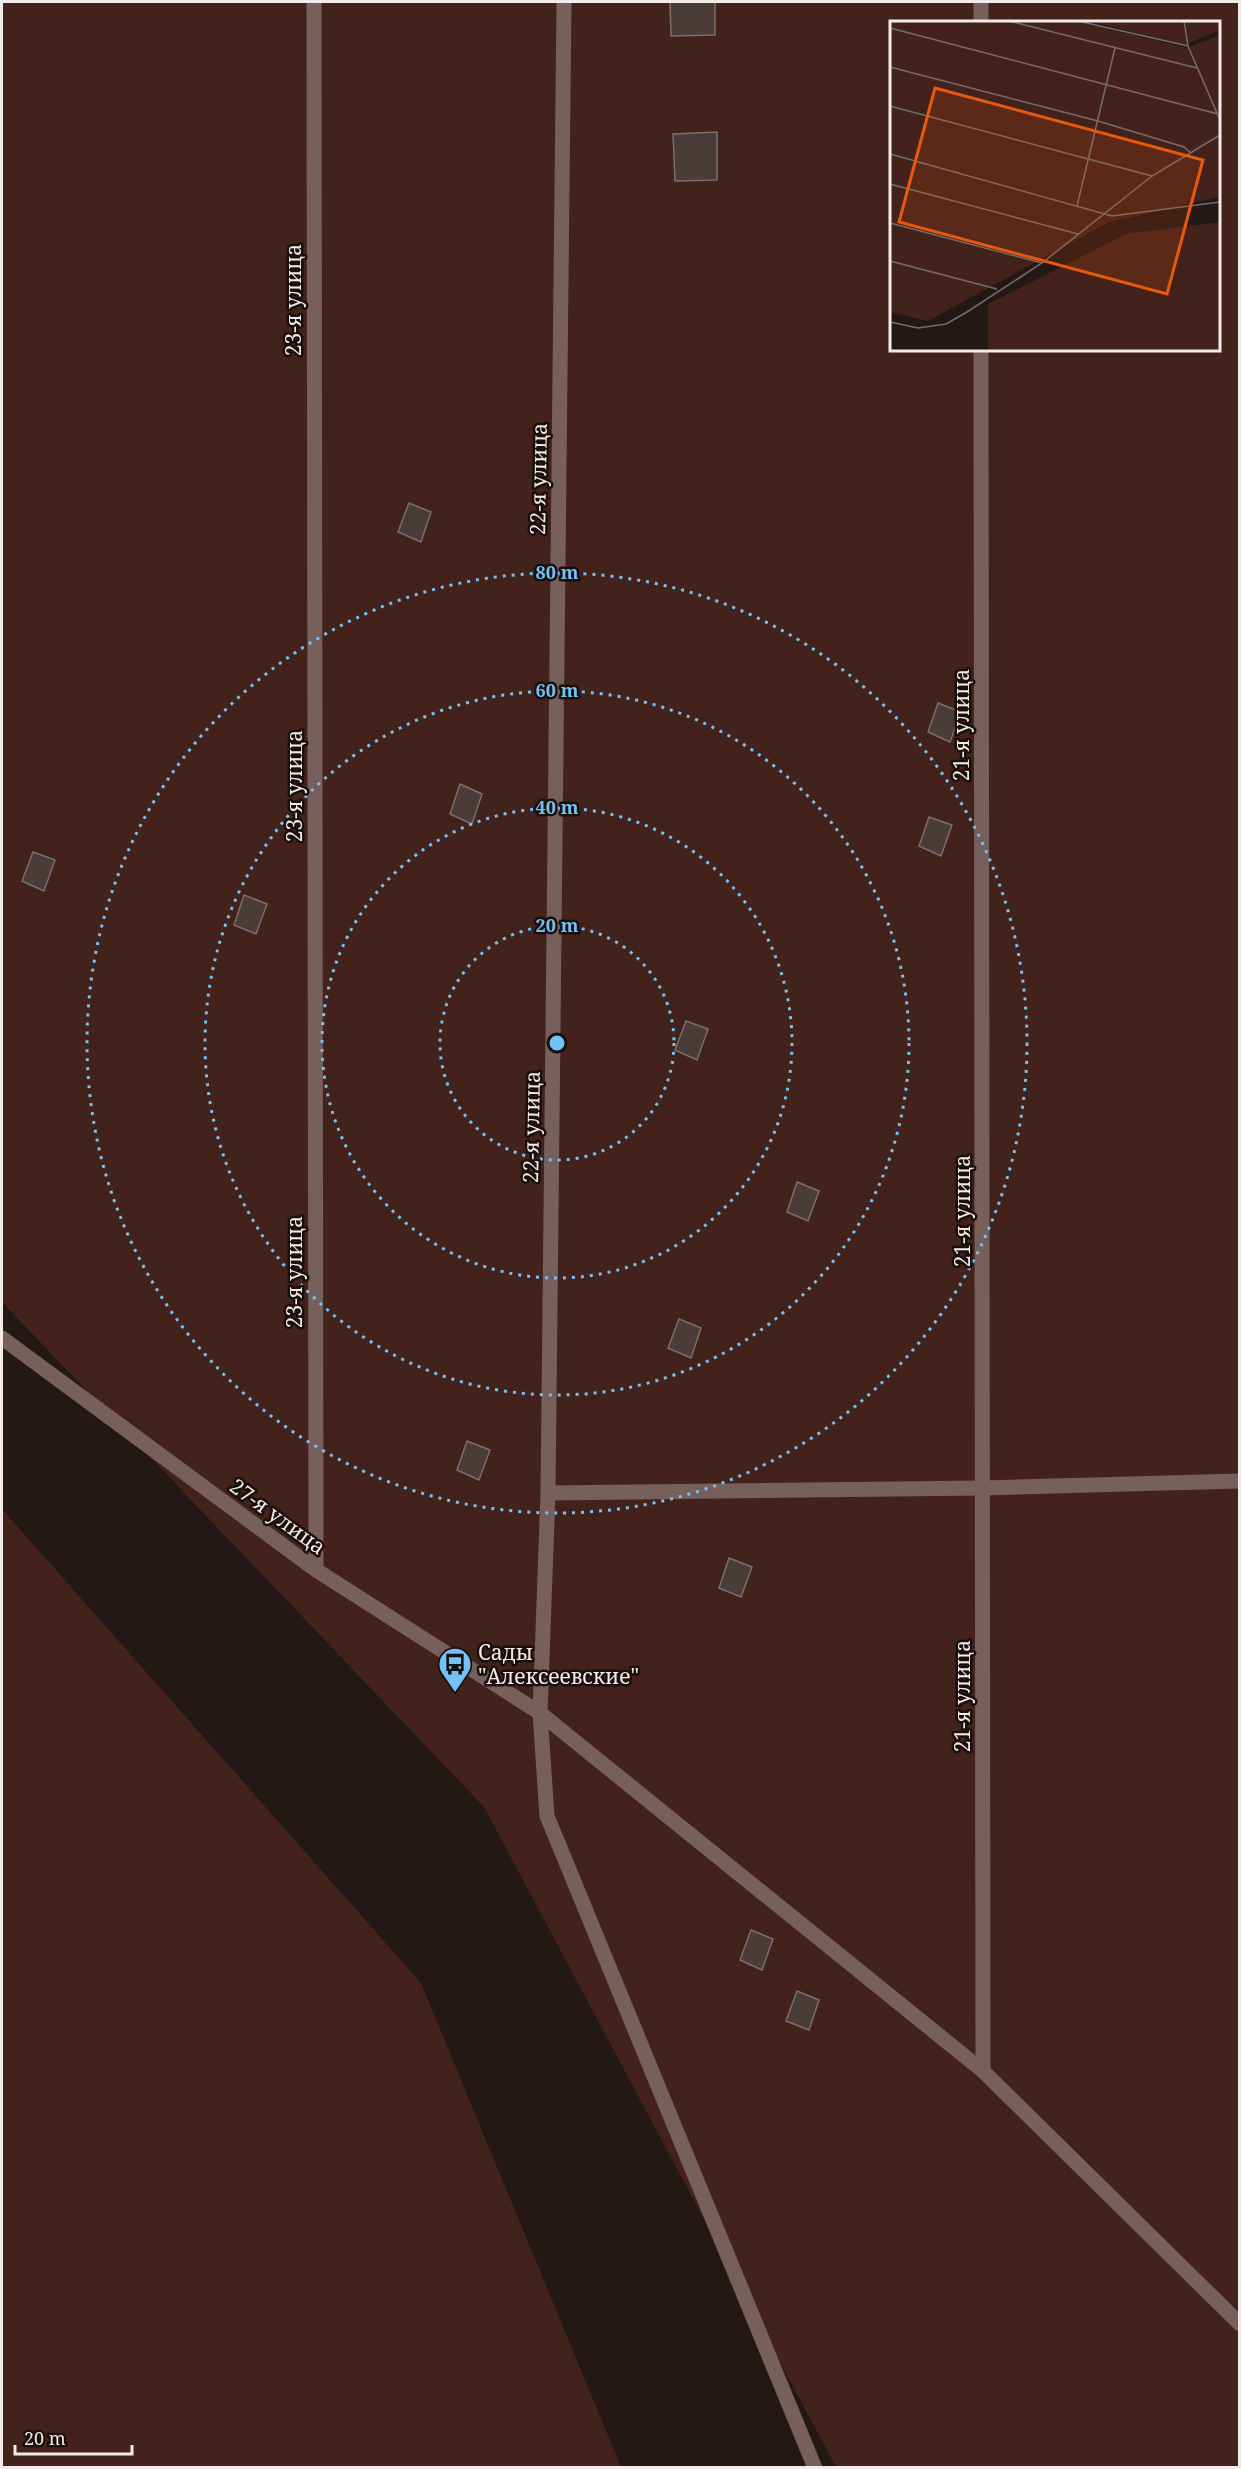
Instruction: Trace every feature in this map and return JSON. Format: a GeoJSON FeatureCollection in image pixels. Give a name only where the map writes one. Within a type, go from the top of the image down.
{"type":"FeatureCollection","features":[{"type":"Feature","properties":{"kind":"street","name":"23-я улица"},"geometry":{"type":"LineString","coordinates":[[314,2],[316,1570]]}},
{"type":"Feature","properties":{"kind":"street","name":"22-я улица"},"geometry":{"type":"LineString","coordinates":[[564,2],[548,1493],[540,1713],[547,1816],[815,2468]]}},
{"type":"Feature","properties":{"kind":"street"},"geometry":{"type":"LineString","coordinates":[[981,2],[981,21]]}},
{"type":"Feature","properties":{"kind":"street","name":"21-я улица"},"geometry":{"type":"LineString","coordinates":[[981,351],[983,2072]]}},
{"type":"Feature","properties":{"kind":"street","name":"27-я улица"},"geometry":{"type":"LineString","coordinates":[[2,1338],[316,1570],[540,1713],[983,2072],[1239,2324]]}},
{"type":"Feature","properties":{"kind":"street"},"geometry":{"type":"LineString","coordinates":[[548,1493],[983,1488],[1239,1481]]}},
{"type":"Feature","properties":{"kind":"shaded area"},"geometry":{"type":"Polygon","coordinates":[[[2,2],[1239,2],[1239,2467],[836,2467],[484,1807],[2,1302],[2,2]]]}},
{"type":"Feature","properties":{"kind":"shaded area"},"geometry":{"type":"Polygon","coordinates":[[[2,1509],[421,1983],[621,2467],[2,2467],[2,1509]]]}},
{"type":"Feature","properties":{"kind":"building"},"geometry":{"type":"Polygon","coordinates":[[[670,2],[715,2],[715,35],[671,36],[670,2]]]}},
{"type":"Feature","properties":{"kind":"building"},"geometry":{"type":"Polygon","coordinates":[[[717,132],[717,180],[675,181],[673,134],[717,132]]]}},
{"type":"Feature","properties":{"kind":"building"},"geometry":{"type":"Polygon","coordinates":[[[409,503],[431,512],[421,542],[398,532],[409,503]]]}},
{"type":"Feature","properties":{"kind":"building"},"geometry":{"type":"Polygon","coordinates":[[[938,703],[961,712],[950,742],[928,732],[938,703]]]}},
{"type":"Feature","properties":{"kind":"building"},"geometry":{"type":"Polygon","coordinates":[[[460,784],[482,794],[472,824],[450,814],[460,784]]]}},
{"type":"Feature","properties":{"kind":"building"},"geometry":{"type":"Polygon","coordinates":[[[929,817],[952,825],[941,856],[919,846],[929,817]]]}},
{"type":"Feature","properties":{"kind":"building"},"geometry":{"type":"Polygon","coordinates":[[[33,852],[55,860],[44,891],[22,881],[33,852]]]}},
{"type":"Feature","properties":{"kind":"building"},"geometry":{"type":"Polygon","coordinates":[[[244,895],[267,904],[256,934],[234,925],[244,895]]]}},
{"type":"Feature","properties":{"kind":"building"},"geometry":{"type":"Polygon","coordinates":[[[686,1021],[708,1029],[697,1060],[675,1050],[686,1021]]]}},
{"type":"Feature","properties":{"kind":"building"},"geometry":{"type":"Polygon","coordinates":[[[797,1182],[819,1191],[808,1221],[787,1212],[797,1182]]]}},
{"type":"Feature","properties":{"kind":"building"},"geometry":{"type":"Polygon","coordinates":[[[679,1319],[701,1328],[691,1358],[668,1348],[679,1319]]]}},
{"type":"Feature","properties":{"kind":"building"},"geometry":{"type":"Polygon","coordinates":[[[467,1441],[490,1450],[479,1480],[457,1470],[467,1441]]]}},
{"type":"Feature","properties":{"kind":"building"},"geometry":{"type":"Polygon","coordinates":[[[729,1558],[752,1567],[741,1597],[719,1588],[729,1558]]]}},
{"type":"Feature","properties":{"kind":"building"},"geometry":{"type":"Polygon","coordinates":[[[751,1930],[773,1939],[762,1970],[740,1960],[751,1930]]]}},
{"type":"Feature","properties":{"kind":"building"},"geometry":{"type":"Polygon","coordinates":[[[797,1991],[819,2000],[809,2030],[786,2021],[797,1991]]]}},
{"type":"Feature","properties":{"kind":"place","name":"Сады \"Алексеевские\""},"geometry":{"type":"Point","coordinates":[455,1693]}}]}
